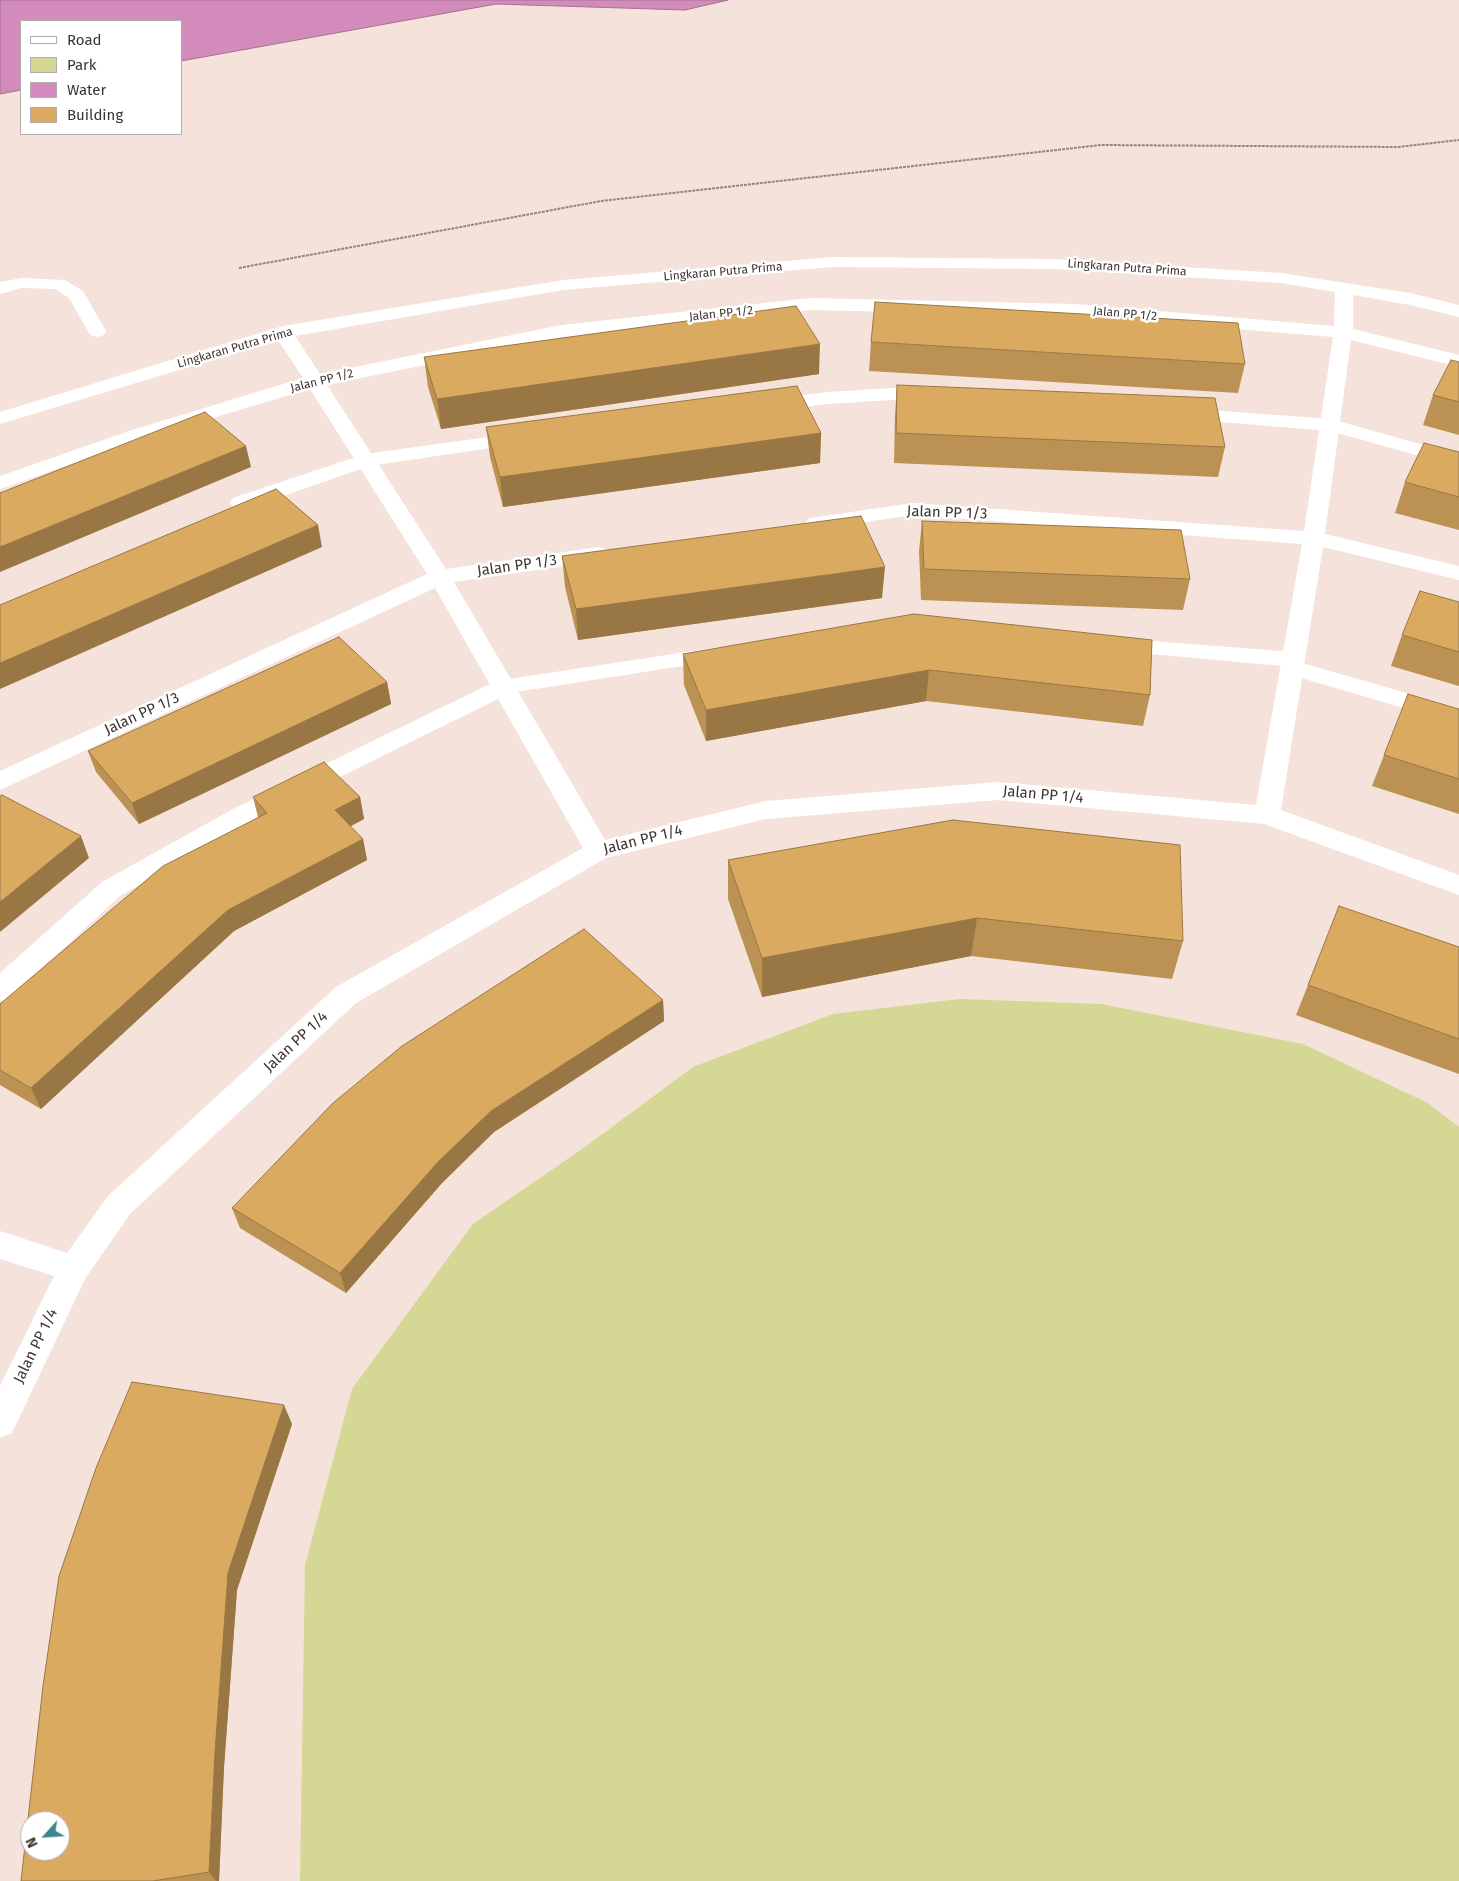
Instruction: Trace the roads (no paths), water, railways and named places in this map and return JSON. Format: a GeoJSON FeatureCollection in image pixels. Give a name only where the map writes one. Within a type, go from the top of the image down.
{"type":"FeatureCollection","features":[{"type":"Feature","properties":{"kind":"street","name":"Lingkaran Putra Prima"},"geometry":{"type":"LineString","coordinates":[[0,418],[283,332],[563,285],[832,262],[1054,264],[1280,278],[1410,299],[1459,311]]}},
{"type":"Feature","properties":{"kind":"street"},"geometry":{"type":"LineString","coordinates":[[0,288],[22,283],[59,284],[76,295],[97,331]]}},
{"type":"Feature","properties":{"kind":"street"},"geometry":{"type":"LineString","coordinates":[[1267,815],[1314,538],[1331,425],[1343,332],[1344,288]]}},
{"type":"Feature","properties":{"kind":"street","name":"Jalan PP 1/2"},"geometry":{"type":"LineString","coordinates":[[0,483],[139,434],[315,381],[562,331],[810,304],[1076,310],[1343,332],[1459,360]]}},
{"type":"Feature","properties":{"kind":"street"},"geometry":{"type":"LineString","coordinates":[[283,332],[440,577],[598,851]]}},
{"type":"Feature","properties":{"kind":"street"},"geometry":{"type":"LineString","coordinates":[[749,409],[828,398],[893,394],[953,398]]}},
{"type":"Feature","properties":{"kind":"street"},"geometry":{"type":"LineString","coordinates":[[1162,413],[1331,425],[1459,461]]}},
{"type":"Feature","properties":{"kind":"street"},"geometry":{"type":"LineString","coordinates":[[226,510],[262,494],[365,460],[542,436]]}},
{"type":"Feature","properties":{"kind":"street","name":"Jalan PP 1/3"},"geometry":{"type":"LineString","coordinates":[[795,526],[913,509],[1314,538],[1459,573]]}},
{"type":"Feature","properties":{"kind":"street","name":"Jalan PP 1/3"},"geometry":{"type":"LineString","coordinates":[[0,781],[440,577],[618,552]]}},
{"type":"Feature","properties":{"kind":"street"},"geometry":{"type":"LineString","coordinates":[[1098,643],[1292,664],[1459,716]]}},
{"type":"Feature","properties":{"kind":"street"},"geometry":{"type":"LineString","coordinates":[[0,990],[111,889],[242,815],[504,686],[736,652]]}},
{"type":"Feature","properties":{"kind":"street","name":"Jalan PP 1/4"},"geometry":{"type":"LineString","coordinates":[[0,1422],[74,1269],[119,1205],[346,995],[598,851],[766,810],[1000,791],[1267,815],[1459,885]]}},
{"type":"Feature","properties":{"kind":"street"},"geometry":{"type":"LineString","coordinates":[[0,1244],[74,1269]]}},
{"type":"Feature","properties":{"kind":"water"},"geometry":{"type":"Polygon","coordinates":[[[0,0],[728,0],[685,10],[496,4],[182,61],[182,20],[20,20],[20,90],[0,94],[0,0]]]}}]}
